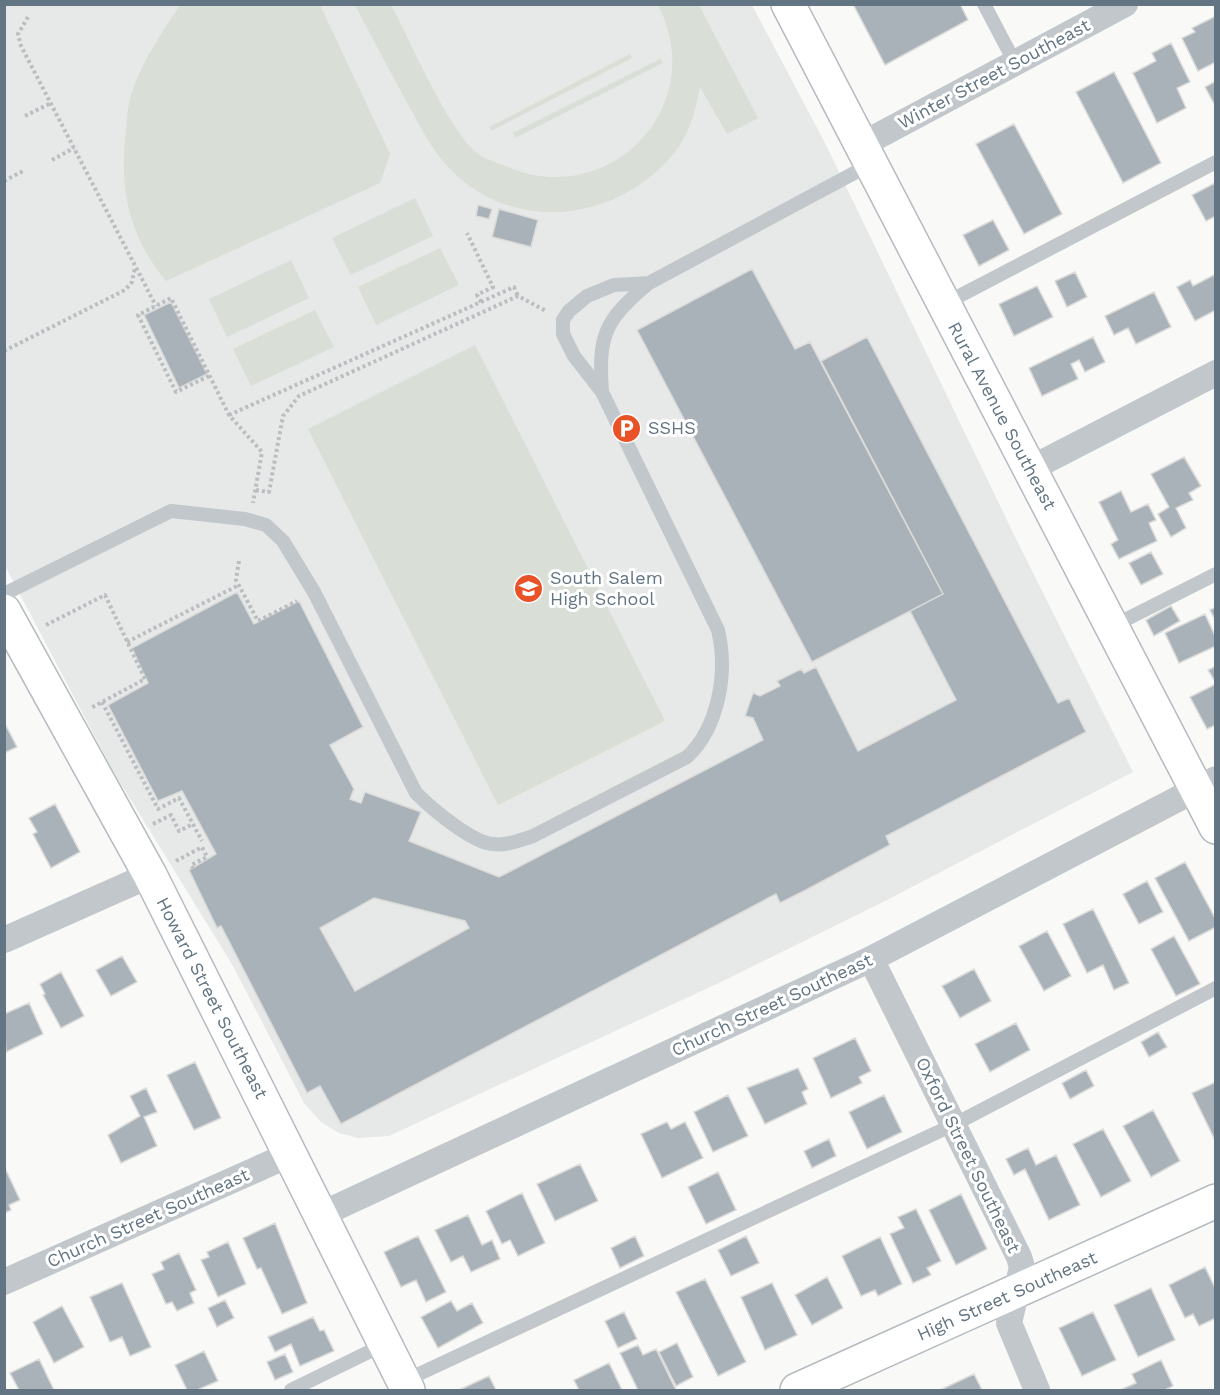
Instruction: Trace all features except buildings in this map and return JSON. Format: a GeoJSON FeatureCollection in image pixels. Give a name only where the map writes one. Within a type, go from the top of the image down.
{"type":"FeatureCollection","features":[{"type":"Feature","properties":{"kind":"street","name":"Rural Avenue Southeast"},"geometry":{"type":"LineString","coordinates":[[788,4],[1113,626],[1206,784],[1215,827]]}},
{"type":"Feature","properties":{"kind":"street","name":"Winter Street Southeast"},"geometry":{"type":"LineString","coordinates":[[868,154],[1016,63],[1125,4]]}},
{"type":"Feature","properties":{"kind":"street"},"geometry":{"type":"LineString","coordinates":[[1030,470],[1215,373]]}},
{"type":"Feature","properties":{"kind":"street","name":"Howard Street Southeast"},"geometry":{"type":"LineString","coordinates":[[4,611],[161,869],[291,1154],[406,1386]]}},
{"type":"Feature","properties":{"kind":"street","name":"Church Street Southeast"},"geometry":{"type":"LineString","coordinates":[[320,1215],[871,959],[1206,784]]}},
{"type":"Feature","properties":{"kind":"street"},"geometry":{"type":"LineString","coordinates":[[4,940],[161,869]]}},
{"type":"Feature","properties":{"kind":"street","name":"Oxford Street Southeast"},"geometry":{"type":"LineString","coordinates":[[871,959],[1022,1267],[1009,1323],[1037,1390]]}},
{"type":"Feature","properties":{"kind":"street","name":"Church Street Southeast"},"geometry":{"type":"LineString","coordinates":[[4,1282],[291,1154]]}},
{"type":"Feature","properties":{"kind":"street","name":"High Street Southeast"},"geometry":{"type":"LineString","coordinates":[[797,1390],[1014,1294],[1215,1201]]}},
{"type":"Feature","properties":{"kind":"lane"},"geometry":{"type":"LineString","coordinates":[[984,4],[1016,63]]}},
{"type":"Feature","properties":{"kind":"lane"},"geometry":{"type":"LineString","coordinates":[[602,392],[600,363],[602,342],[620,307],[649,283],[868,154]]}},
{"type":"Feature","properties":{"kind":"lane"},"geometry":{"type":"LineString","coordinates":[[944,304],[1215,162]]}},
{"type":"Feature","properties":{"kind":"lane"},"geometry":{"type":"LineString","coordinates":[[4,594],[171,511],[245,519],[266,525],[283,541],[314,592],[416,793],[437,812],[477,839],[490,844],[502,844],[533,836],[687,757],[699,745],[709,723],[724,674],[723,651],[718,630],[602,392],[574,356],[562,334],[562,320],[587,296],[614,285],[649,283]]}},
{"type":"Feature","properties":{"kind":"lane"},"geometry":{"type":"LineString","coordinates":[[1113,626],[1215,574]]}},
{"type":"Feature","properties":{"kind":"lane"},"geometry":{"type":"LineString","coordinates":[[406,1386],[953,1125],[1215,988]]}},
{"type":"Feature","properties":{"kind":"lane"},"geometry":{"type":"LineString","coordinates":[[291,1390],[386,1344]]}},
{"type":"Feature","properties":{"kind":"path"},"geometry":{"type":"LineString","coordinates":[[28,17],[18,34],[18,39],[156,306]]}},
{"type":"Feature","properties":{"kind":"path"},"geometry":{"type":"LineString","coordinates":[[25,116],[51,103]]}},
{"type":"Feature","properties":{"kind":"path"},"geometry":{"type":"LineString","coordinates":[[52,160],[74,148]]}},
{"type":"Feature","properties":{"kind":"path"},"geometry":{"type":"LineString","coordinates":[[4,181],[25,170]]}},
{"type":"Feature","properties":{"kind":"path"},"geometry":{"type":"LineString","coordinates":[[467,233],[493,287],[477,295],[481,302]]}},
{"type":"Feature","properties":{"kind":"path"},"geometry":{"type":"LineString","coordinates":[[4,351],[125,290],[132,282],[135,267]]}},
{"type":"Feature","properties":{"kind":"path"},"geometry":{"type":"LineString","coordinates":[[229,415],[514,287],[518,296],[562,320]]}},
{"type":"Feature","properties":{"kind":"path"},"geometry":{"type":"LineString","coordinates":[[209,376],[176,392],[138,315],[171,298],[229,415],[262,452],[256,490],[269,492],[283,416],[299,396],[518,296]]}},
{"type":"Feature","properties":{"kind":"path"},"geometry":{"type":"LineString","coordinates":[[239,561],[236,580],[258,621],[314,592]]}},
{"type":"Feature","properties":{"kind":"path"},"geometry":{"type":"LineString","coordinates":[[128,642],[239,585]]}},
{"type":"Feature","properties":{"kind":"path"},"geometry":{"type":"LineString","coordinates":[[46,625],[105,595],[145,679],[90,708]]}},
{"type":"Feature","properties":{"kind":"path"},"geometry":{"type":"LineString","coordinates":[[102,702],[158,809],[179,798],[202,842]]}},
{"type":"Feature","properties":{"kind":"path"},"geometry":{"type":"LineString","coordinates":[[152,825],[171,815],[179,831],[193,824]]}},
{"type":"Feature","properties":{"kind":"path"},"geometry":{"type":"LineString","coordinates":[[161,869],[202,847],[207,857],[191,865],[193,868]]}},
{"type":"Feature","properties":{"kind":"shaded area","name":"South Salem High School"},"geometry":{"type":"Polygon","coordinates":[[[4,5],[752,5],[825,143],[1019,545],[1133,772],[885,901],[723,981],[389,1136],[358,1138],[339,1133],[321,1122],[304,1103],[233,966],[113,771],[5,566],[4,5]]]}},
{"type":"Feature","properties":{"kind":"shaded area"},"geometry":{"type":"Polygon","coordinates":[[[180,5],[320,5],[390,154],[380,183],[166,281],[143,246],[129,210],[124,151],[128,110],[137,78],[160,35],[180,5]]]}},
{"type":"Feature","properties":{"kind":"shaded area"},"geometry":{"type":"Polygon","coordinates":[[[355,5],[391,5],[443,106],[467,143],[478,154],[503,165],[542,176],[579,175],[612,163],[639,142],[660,114],[671,80],[671,43],[658,5],[699,5],[758,118],[727,134],[700,87],[691,122],[680,146],[651,176],[624,194],[595,206],[565,212],[534,211],[504,204],[476,190],[450,169],[436,152],[419,125],[355,5]]]}},
{"type":"Feature","properties":{"kind":"shaded area"},"geometry":{"type":"Polygon","coordinates":[[[630,54],[632,58],[491,131],[489,127],[630,54]]]}},
{"type":"Feature","properties":{"kind":"shaded area"},"geometry":{"type":"Polygon","coordinates":[[[660,59],[663,63],[515,138],[513,133],[660,59]]]}},
{"type":"Feature","properties":{"kind":"shaded area"},"geometry":{"type":"Polygon","coordinates":[[[415,198],[433,236],[351,275],[332,238],[415,198]]]}},
{"type":"Feature","properties":{"kind":"shaded area"},"geometry":{"type":"Polygon","coordinates":[[[440,248],[459,285],[376,325],[358,287],[440,248]]]}},
{"type":"Feature","properties":{"kind":"shaded area"},"geometry":{"type":"Polygon","coordinates":[[[291,260],[309,298],[227,337],[209,299],[291,260]]]}},
{"type":"Feature","properties":{"kind":"shaded area"},"geometry":{"type":"Polygon","coordinates":[[[315,310],[334,347],[251,386],[233,349],[315,310]]]}},
{"type":"Feature","properties":{"kind":"shaded area"},"geometry":{"type":"Polygon","coordinates":[[[475,345],[665,721],[498,805],[308,429],[475,345]]]}},
{"type":"Feature","properties":{"kind":"place","name":"SSHS"},"geometry":{"type":"Point","coordinates":[627,428]}},
{"type":"Feature","properties":{"kind":"place","name":"South Salem High School"},"geometry":{"type":"Point","coordinates":[529,588]}}]}
